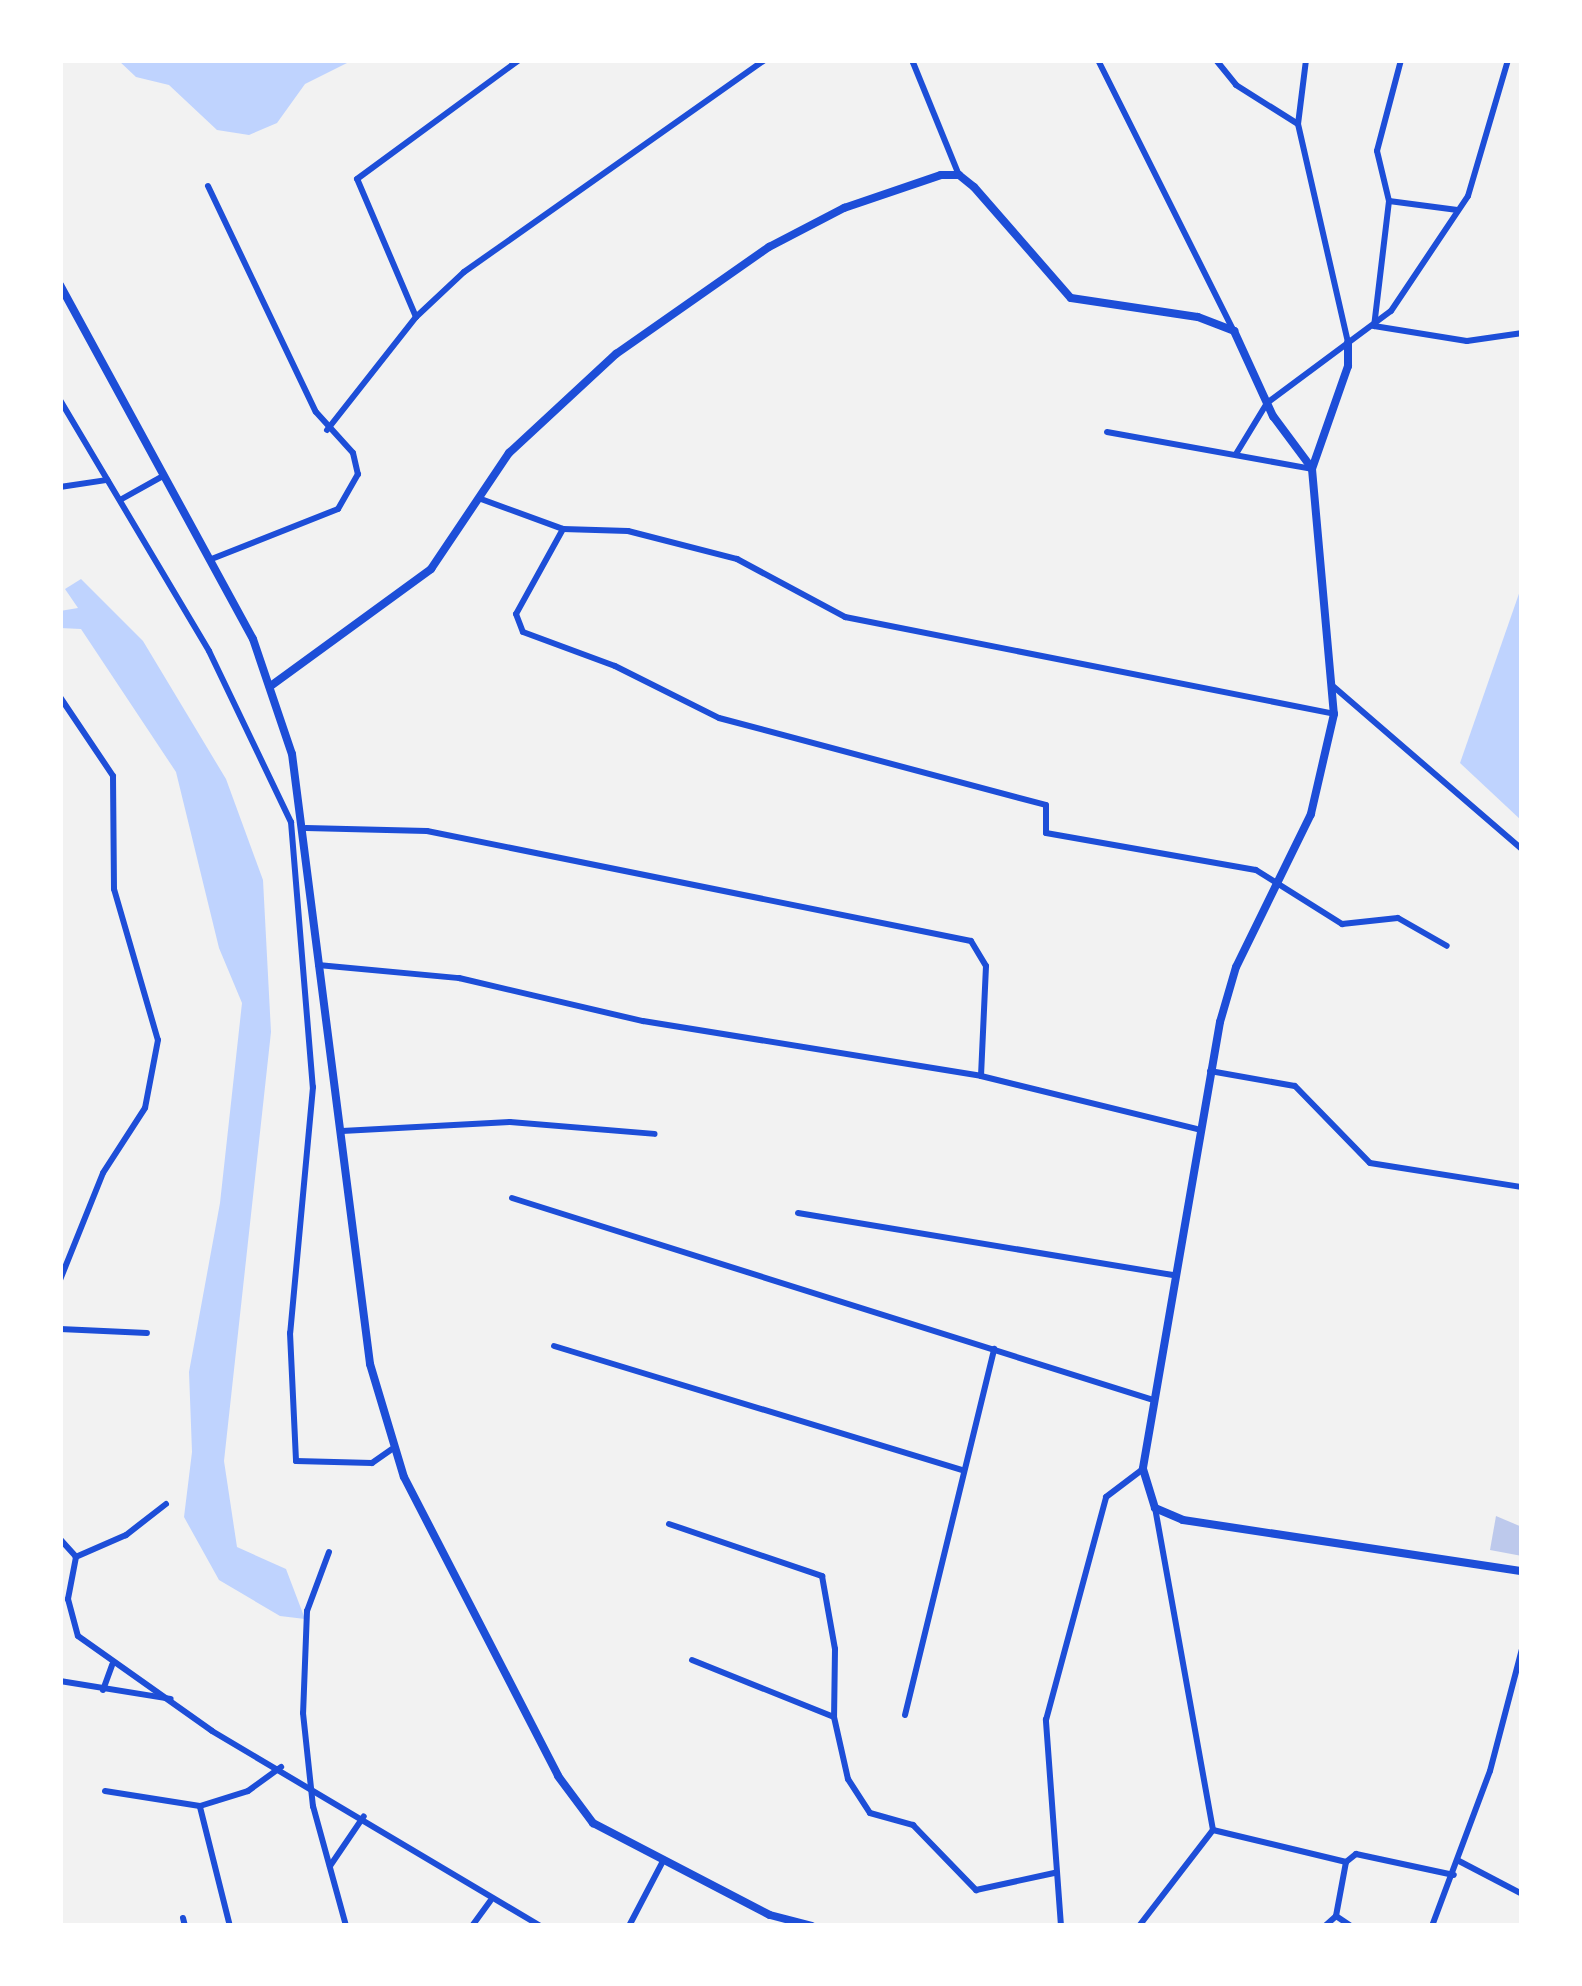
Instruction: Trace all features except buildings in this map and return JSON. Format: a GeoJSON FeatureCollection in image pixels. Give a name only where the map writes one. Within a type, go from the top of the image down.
{"type":"FeatureCollection","features":[{"type":"Feature","properties":{"kind":"street"},"geometry":{"type":"LineString","coordinates":[[416,317],[356,179],[520,60]]}},
{"type":"Feature","properties":{"kind":"street"},"geometry":{"type":"LineString","coordinates":[[327,430],[416,317],[464,272],[764,60]]}},
{"type":"Feature","properties":{"kind":"street"},"geometry":{"type":"LineString","coordinates":[[912,60],[958,175],[1071,298],[1198,316],[1234,331]]}},
{"type":"Feature","properties":{"kind":"street"},"geometry":{"type":"LineString","coordinates":[[1098,60],[1267,403],[1312,469]]}},
{"type":"Feature","properties":{"kind":"street"},"geometry":{"type":"LineString","coordinates":[[1216,60],[1236,85],[1298,124]]}},
{"type":"Feature","properties":{"kind":"street"},"geometry":{"type":"LineString","coordinates":[[1139,1926],[1213,1830],[1155,1508],[1143,1469],[1173,1275],[1197,1129],[1236,968],[1311,814],[1334,714],[1312,469],[1348,366],[1348,343],[1298,124],[1306,60]]}},
{"type":"Feature","properties":{"kind":"street"},"geometry":{"type":"LineString","coordinates":[[1374,326],[1389,201],[1377,151],[1401,60]]}},
{"type":"Feature","properties":{"kind":"street"},"geometry":{"type":"LineString","coordinates":[[1236,454],[1267,403],[1374,326],[1459,210],[1508,60]]}},
{"type":"Feature","properties":{"kind":"street"},"geometry":{"type":"LineString","coordinates":[[272,685],[430,569],[508,453],[571,390],[769,247],[844,208],[958,175]]}},
{"type":"Feature","properties":{"kind":"street"},"geometry":{"type":"LineString","coordinates":[[208,186],[327,430],[353,453],[353,492],[316,520],[212,560]]}},
{"type":"Feature","properties":{"kind":"street"},"geometry":{"type":"LineString","coordinates":[[1389,201],[1459,210]]}},
{"type":"Feature","properties":{"kind":"street"},"geometry":{"type":"LineString","coordinates":[[60,285],[212,560],[272,685],[306,828],[318,965],[370,1364],[392,1449],[575,1802],[614,1838],[770,1915],[812,1926]]}},
{"type":"Feature","properties":{"kind":"street"},"geometry":{"type":"LineString","coordinates":[[1374,326],[1467,341],[1522,333]]}},
{"type":"Feature","properties":{"kind":"street"},"geometry":{"type":"LineString","coordinates":[[60,400],[267,761],[295,840],[313,1087],[290,1333],[296,1461],[372,1463],[392,1449]]}},
{"type":"Feature","properties":{"kind":"street"},"geometry":{"type":"LineString","coordinates":[[1107,432],[1312,469]]}},
{"type":"Feature","properties":{"kind":"street"},"geometry":{"type":"LineString","coordinates":[[120,500],[166,474]]}},
{"type":"Feature","properties":{"kind":"street"},"geometry":{"type":"LineString","coordinates":[[60,487],[107,479]]}},
{"type":"Feature","properties":{"kind":"street"},"geometry":{"type":"LineString","coordinates":[[481,499],[563,529],[628,531],[737,559],[845,617],[1334,714]]}},
{"type":"Feature","properties":{"kind":"street"},"geometry":{"type":"LineString","coordinates":[[563,529],[520,605],[523,632],[615,665],[719,718],[1046,805],[1046,833],[1233,864],[1275,883],[1342,924],[1397,918],[1447,946]]}},
{"type":"Feature","properties":{"kind":"street"},"geometry":{"type":"LineString","coordinates":[[1334,687],[1522,849]]}},
{"type":"Feature","properties":{"kind":"street"},"geometry":{"type":"LineString","coordinates":[[60,697],[113,776],[114,889],[158,1040],[146,1108],[103,1173],[60,1280]]}},
{"type":"Feature","properties":{"kind":"street"},"geometry":{"type":"LineString","coordinates":[[306,828],[427,831],[970,940],[986,967],[982,1076]]}},
{"type":"Feature","properties":{"kind":"street"},"geometry":{"type":"LineString","coordinates":[[318,965],[459,978],[643,1021],[982,1076],[1197,1129]]}},
{"type":"Feature","properties":{"kind":"street"},"geometry":{"type":"LineString","coordinates":[[1210,1072],[1295,1085],[1370,1163],[1522,1186]]}},
{"type":"Feature","properties":{"kind":"street"},"geometry":{"type":"LineString","coordinates":[[342,1131],[510,1122],[655,1134]]}},
{"type":"Feature","properties":{"kind":"street"},"geometry":{"type":"LineString","coordinates":[[512,1198],[1153,1400]]}},
{"type":"Feature","properties":{"kind":"street"},"geometry":{"type":"LineString","coordinates":[[798,1213],[1173,1275]]}},
{"type":"Feature","properties":{"kind":"street"},"geometry":{"type":"LineString","coordinates":[[60,1329],[147,1333]]}},
{"type":"Feature","properties":{"kind":"street"},"geometry":{"type":"LineString","coordinates":[[554,1346],[962,1470]]}},
{"type":"Feature","properties":{"kind":"street"},"geometry":{"type":"LineString","coordinates":[[905,1715],[994,1349]]}},
{"type":"Feature","properties":{"kind":"street"},"geometry":{"type":"LineString","coordinates":[[1061,1926],[1046,1720],[1106,1497],[1143,1469]]}},
{"type":"Feature","properties":{"kind":"street"},"geometry":{"type":"LineString","coordinates":[[76,1557],[143,1525],[166,1504]]}},
{"type":"Feature","properties":{"kind":"street"},"geometry":{"type":"LineString","coordinates":[[1155,1508],[1183,1520],[1522,1571]]}},
{"type":"Feature","properties":{"kind":"street"},"geometry":{"type":"LineString","coordinates":[[669,1524],[822,1576],[835,1649],[834,1717],[848,1779],[870,1813],[913,1825],[961,1880],[976,1890],[1054,1873]]}},
{"type":"Feature","properties":{"kind":"street"},"geometry":{"type":"LineString","coordinates":[[60,1539],[76,1557],[72,1621],[112,1665],[174,1699],[212,1731],[364,1816],[490,1900],[540,1926]]}},
{"type":"Feature","properties":{"kind":"street"},"geometry":{"type":"LineString","coordinates":[[329,1552],[313,1584],[303,1653],[315,1788],[329,1869],[346,1926]]}},
{"type":"Feature","properties":{"kind":"street"},"geometry":{"type":"LineString","coordinates":[[1432,1926],[1459,1862],[1522,1648]]}},
{"type":"Feature","properties":{"kind":"street"},"geometry":{"type":"LineString","coordinates":[[692,1660],[834,1717]]}},
{"type":"Feature","properties":{"kind":"street"},"geometry":{"type":"LineString","coordinates":[[104,1690],[112,1665]]}},
{"type":"Feature","properties":{"kind":"street"},"geometry":{"type":"LineString","coordinates":[[60,1681],[174,1699]]}},
{"type":"Feature","properties":{"kind":"street"},"geometry":{"type":"LineString","coordinates":[[105,1791],[200,1806],[248,1791],[281,1767]]}},
{"type":"Feature","properties":{"kind":"street"},"geometry":{"type":"LineString","coordinates":[[200,1806],[230,1926]]}},
{"type":"Feature","properties":{"kind":"street"},"geometry":{"type":"LineString","coordinates":[[329,1869],[364,1816]]}},
{"type":"Feature","properties":{"kind":"street"},"geometry":{"type":"LineString","coordinates":[[1213,1830],[1346,1862]]}},
{"type":"Feature","properties":{"kind":"street"},"geometry":{"type":"LineString","coordinates":[[1325,1926],[1336,1916],[1346,1862],[1356,1854],[1454,1875]]}},
{"type":"Feature","properties":{"kind":"street"},"geometry":{"type":"LineString","coordinates":[[1459,1862],[1522,1894]]}},
{"type":"Feature","properties":{"kind":"street"},"geometry":{"type":"LineString","coordinates":[[628,1926],[662,1863]]}},
{"type":"Feature","properties":{"kind":"street"},"geometry":{"type":"LineString","coordinates":[[472,1926],[490,1900]]}},
{"type":"Feature","properties":{"kind":"street"},"geometry":{"type":"LineString","coordinates":[[1336,1916],[1351,1926]]}},
{"type":"Feature","properties":{"kind":"water"},"geometry":{"type":"Polygon","coordinates":[[[118,60],[353,60],[305,84],[277,123],[249,135],[217,130],[169,85],[136,77],[118,60]]]}},
{"type":"Feature","properties":{"kind":"water"},"geometry":{"type":"Polygon","coordinates":[[[81,579],[143,641],[226,779],[263,880],[271,1032],[224,1461],[237,1547],[286,1569],[305,1619],[280,1616],[219,1580],[184,1517],[192,1452],[189,1372],[220,1203],[242,1003],[219,948],[176,772],[81,629],[60,628],[60,611],[78,608],[65,589],[81,579]]]}},
{"type":"Feature","properties":{"kind":"water"},"geometry":{"type":"Polygon","coordinates":[[[1522,585],[1522,821],[1460,763],[1522,585]]]}}]}
